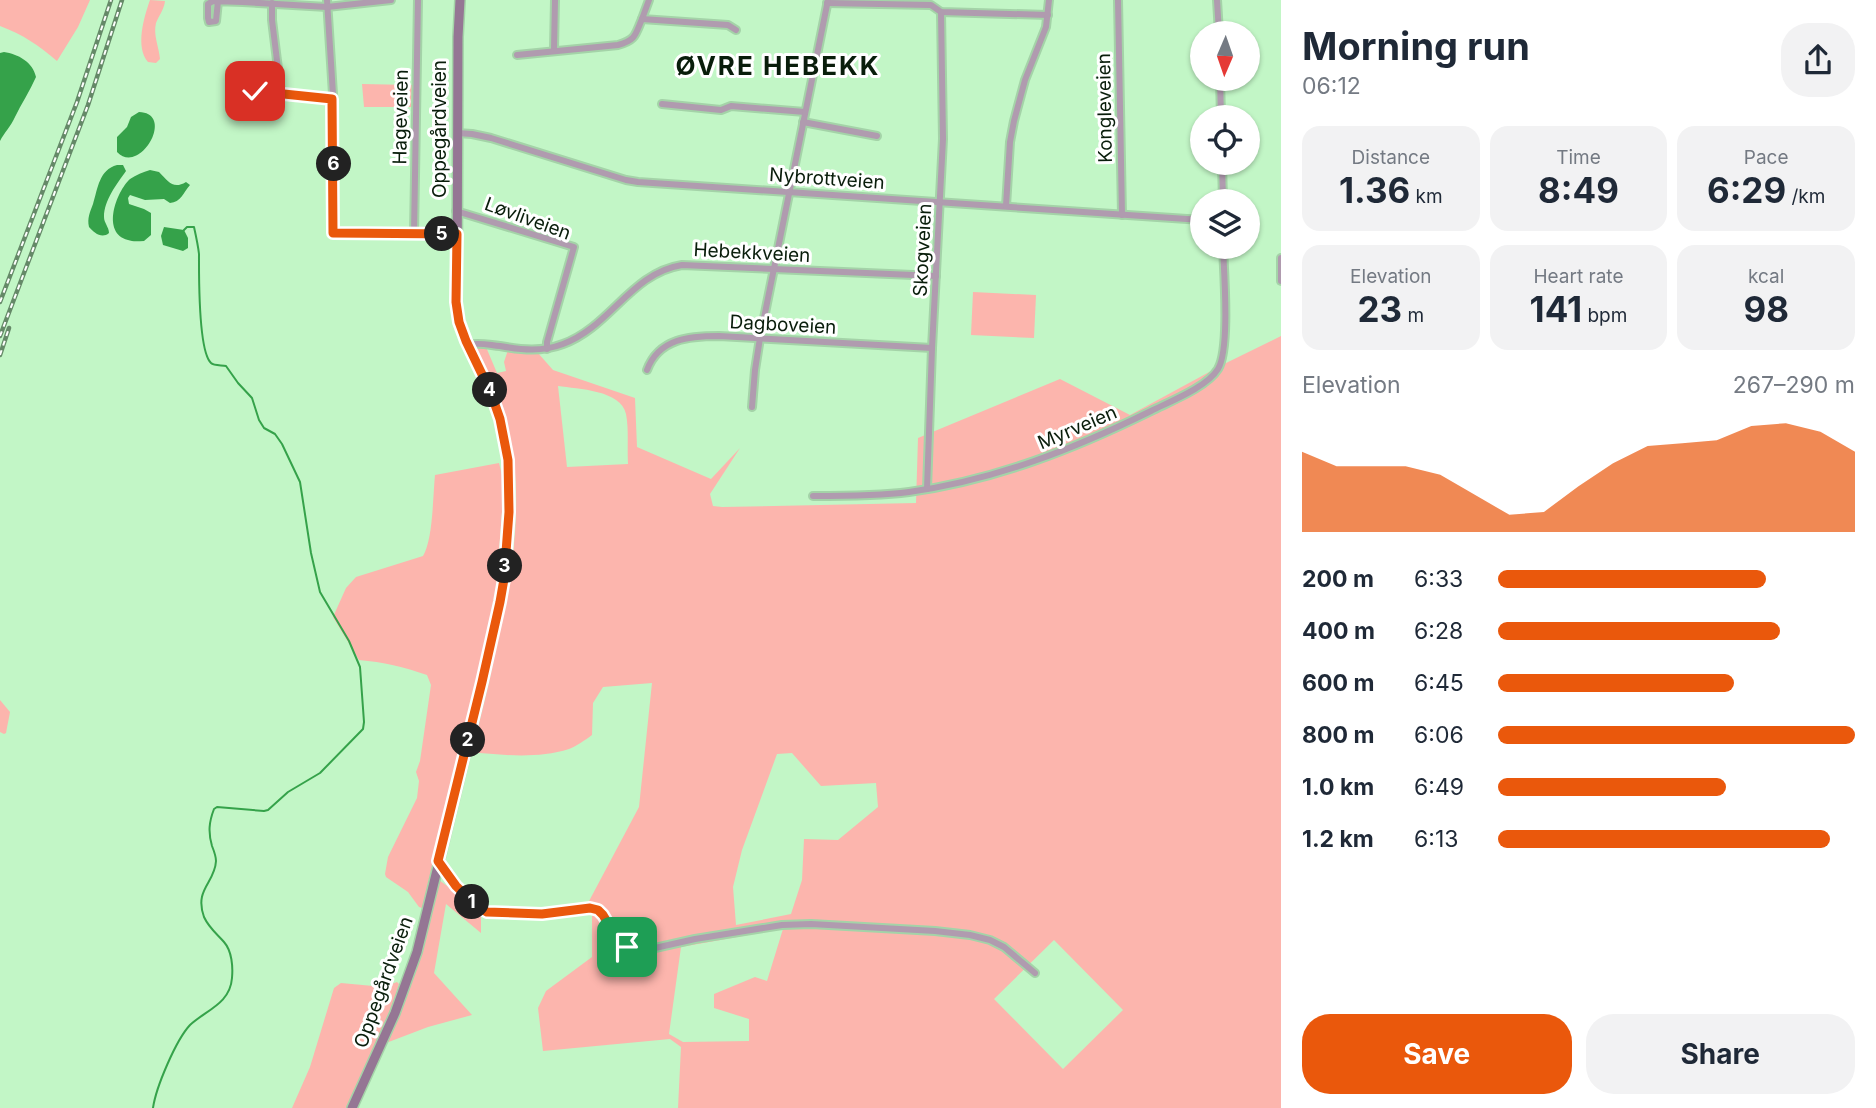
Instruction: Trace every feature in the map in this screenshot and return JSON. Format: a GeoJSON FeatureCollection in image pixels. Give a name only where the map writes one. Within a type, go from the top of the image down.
{"type":"FeatureCollection","features":[{"type":"Feature","properties":{"kind":"main road","name":"Oppegårdveien"},"geometry":{"type":"LineString","coordinates":[[352,1108],[395,1013],[426,920],[504,579],[509,512],[508,460],[500,419],[491,393],[460,327],[457,307],[460,0]]}},
{"type":"Feature","properties":{"kind":"street"},"geometry":{"type":"LineString","coordinates":[[218,1],[327,4],[391,0]]}},
{"type":"Feature","properties":{"kind":"street","name":"Hageveien"},"geometry":{"type":"LineString","coordinates":[[414,234],[418,0]]}},
{"type":"Feature","properties":{"kind":"street"},"geometry":{"type":"LineString","coordinates":[[554,50],[555,0]]}},
{"type":"Feature","properties":{"kind":"street"},"geometry":{"type":"LineString","coordinates":[[517,55],[630,42],[635,38],[649,0]]}},
{"type":"Feature","properties":{"kind":"street"},"geometry":{"type":"LineString","coordinates":[[1006,206],[1014,121],[1025,80],[1043,38],[1049,0]]}},
{"type":"Feature","properties":{"kind":"street","name":"Kongleveien"},"geometry":{"type":"LineString","coordinates":[[1118,0],[1122,215]]}},
{"type":"Feature","properties":{"kind":"street"},"geometry":{"type":"LineString","coordinates":[[1217,0],[1218,21]]}},
{"type":"Feature","properties":{"kind":"street"},"geometry":{"type":"LineString","coordinates":[[752,407],[760,338],[828,1],[931,5],[941,12],[1048,15]]}},
{"type":"Feature","properties":{"kind":"street"},"geometry":{"type":"LineString","coordinates":[[272,3],[281,93]]}},
{"type":"Feature","properties":{"kind":"street"},"geometry":{"type":"LineString","coordinates":[[327,4],[332,99],[333,233],[457,234]]}},
{"type":"Feature","properties":{"kind":"street","name":"Skogveien"},"geometry":{"type":"LineString","coordinates":[[927,489],[943,139],[941,12]]}},
{"type":"Feature","properties":{"kind":"street"},"geometry":{"type":"LineString","coordinates":[[642,19],[728,25],[736,30]]}},
{"type":"Feature","properties":{"kind":"street"},"geometry":{"type":"LineString","coordinates":[[255,91],[332,99]]}},
{"type":"Feature","properties":{"kind":"street"},"geometry":{"type":"LineString","coordinates":[[663,104],[721,110],[731,106],[804,112]]}},
{"type":"Feature","properties":{"kind":"street"},"geometry":{"type":"LineString","coordinates":[[803,122],[877,136]]}},
{"type":"Feature","properties":{"kind":"street","name":"Nybrottveien"},"geometry":{"type":"LineString","coordinates":[[457,133],[491,138],[626,180],[668,185],[1190,219]]}},
{"type":"Feature","properties":{"kind":"street","name":"Løvliveien"},"geometry":{"type":"LineString","coordinates":[[456,211],[574,247],[547,349]]}},
{"type":"Feature","properties":{"kind":"street"},"geometry":{"type":"LineString","coordinates":[[1281,258],[1281,281]]}},
{"type":"Feature","properties":{"kind":"street","name":"Myrveien"},"geometry":{"type":"LineString","coordinates":[[813,496],[887,494],[927,489],[1003,472],[1063,451],[1168,403],[1210,378],[1221,363],[1224,349],[1223,259]]}},
{"type":"Feature","properties":{"kind":"street","name":"Hebekkveien"},"geometry":{"type":"LineString","coordinates":[[468,345],[478,343],[524,350],[547,349],[566,343],[581,335],[645,279],[669,267],[689,264],[936,276]]}},
{"type":"Feature","properties":{"kind":"street","name":"Dagboveien"},"geometry":{"type":"LineString","coordinates":[[647,370],[657,352],[666,346],[680,339],[707,336],[932,348]]}},
{"type":"Feature","properties":{"kind":"street"},"geometry":{"type":"LineString","coordinates":[[438,861],[456,886],[487,912],[542,914],[590,908],[603,915],[619,942],[627,947],[655,948],[782,925],[811,924],[970,935],[1004,947],[1035,973]]}},
{"type":"Feature","properties":{"kind":"shaded area"},"geometry":{"type":"Polygon","coordinates":[[[0,0],[90,0],[78,27],[57,61],[30,41],[0,26],[0,0]]]}},
{"type":"Feature","properties":{"kind":"shaded area"},"geometry":{"type":"Polygon","coordinates":[[[150,0],[165,1],[155,28],[160,59],[156,63],[148,62],[144,56],[141,40],[150,0]]]}},
{"type":"Feature","properties":{"kind":"shaded area"},"geometry":{"type":"Polygon","coordinates":[[[0,53],[24,60],[32,67],[36,77],[0,141],[0,53]]]}},
{"type":"Feature","properties":{"kind":"shaded area"},"geometry":{"type":"Polygon","coordinates":[[[362,84],[412,85],[411,107],[364,107],[362,84]]]}},
{"type":"Feature","properties":{"kind":"shaded area"},"geometry":{"type":"Polygon","coordinates":[[[139,112],[150,115],[154,122],[154,131],[144,150],[135,156],[126,157],[117,152],[117,137],[127,127],[131,117],[139,112]]]}},
{"type":"Feature","properties":{"kind":"shaded area"},"geometry":{"type":"Polygon","coordinates":[[[117,165],[123,165],[126,171],[106,204],[104,217],[109,233],[101,235],[89,227],[89,215],[103,175],[117,165]]]}},
{"type":"Feature","properties":{"kind":"shaded area"},"geometry":{"type":"Polygon","coordinates":[[[150,170],[159,172],[174,185],[186,182],[190,185],[179,199],[170,203],[164,199],[145,200],[130,195],[129,204],[151,213],[151,235],[144,241],[130,241],[120,236],[115,229],[113,221],[116,202],[130,179],[150,170]]]}},
{"type":"Feature","properties":{"kind":"shaded area"},"geometry":{"type":"Polygon","coordinates":[[[164,227],[184,230],[188,238],[188,248],[183,251],[163,245],[161,236],[164,227]]]}},
{"type":"Feature","properties":{"kind":"shaded area"},"geometry":{"type":"Polygon","coordinates":[[[973,292],[1036,295],[1034,338],[971,335],[973,292]]]}},
{"type":"Feature","properties":{"kind":"shaded area"},"geometry":{"type":"Polygon","coordinates":[[[1281,336],[1281,1108],[678,1108],[681,1047],[670,1039],[543,1051],[538,1008],[546,991],[592,957],[592,914],[588,903],[639,807],[652,683],[603,687],[593,703],[592,735],[569,749],[532,755],[470,752],[504,611],[516,515],[515,468],[506,421],[490,376],[475,347],[486,347],[497,373],[506,371],[504,362],[508,350],[538,353],[553,370],[635,398],[637,447],[711,479],[740,448],[710,494],[713,506],[722,507],[916,503],[918,438],[1060,379],[1130,415],[1281,336]],[[558,386],[567,467],[628,464],[626,414],[616,400],[598,392],[558,386]],[[792,753],[777,754],[742,850],[733,887],[736,925],[791,914],[802,880],[804,839],[838,840],[878,807],[876,783],[821,786],[792,753]],[[783,929],[681,947],[669,1034],[683,1042],[749,1041],[749,1019],[714,1008],[714,994],[755,977],[767,981],[783,929]],[[1054,940],[994,999],[1063,1069],[1123,1010],[1054,940]]]}},
{"type":"Feature","properties":{"kind":"shaded area"},"geometry":{"type":"Polygon","coordinates":[[[499,463],[503,479],[496,591],[473,702],[422,908],[408,892],[385,874],[388,857],[417,798],[419,781],[416,772],[431,685],[427,675],[393,665],[359,660],[333,617],[346,588],[356,577],[423,556],[431,529],[435,475],[499,463]]]}},
{"type":"Feature","properties":{"kind":"shaded area"},"geometry":{"type":"Polygon","coordinates":[[[0,700],[10,712],[4,734],[0,732],[0,700]]]}},
{"type":"Feature","properties":{"kind":"shaded area"},"geometry":{"type":"Polygon","coordinates":[[[439,880],[481,911],[481,933],[446,904],[434,973],[472,1015],[428,1027],[386,1043],[411,980],[439,880]]]}},
{"type":"Feature","properties":{"kind":"shaded area"},"geometry":{"type":"Polygon","coordinates":[[[397,982],[399,984],[396,993],[399,996],[348,1108],[292,1108],[310,1067],[334,988],[341,983],[384,987],[397,982]]]}},
{"type":"Feature","properties":{"kind":"waterway"},"geometry":{"type":"LineString","coordinates":[[153,1108],[167,1064],[179,1041],[190,1025],[222,1000],[232,978],[229,950],[208,924],[202,907],[203,893],[216,861],[210,832],[214,809],[268,810],[288,792],[320,773],[363,729],[364,722],[360,667],[349,641],[320,592],[300,482],[282,444],[259,420],[252,398],[226,366],[212,364],[207,356],[201,329],[198,244],[194,227],[184,230]]}},
{"type":"Feature","properties":{"kind":"railway"},"geometry":{"type":"LineString","coordinates":[[0,302],[77,102],[111,0]]}},
{"type":"Feature","properties":{"kind":"railway"},"geometry":{"type":"LineString","coordinates":[[0,336],[88,105],[122,0]]}},
{"type":"Feature","properties":{"kind":"railway"},"geometry":{"type":"LineString","coordinates":[[0,355],[9,328]]}},
{"type":"Feature","properties":{"kind":"district","name":"ØVRE HEBEKK"},"geometry":{"type":"Point","coordinates":[778,66]}},
{"type":"Feature","properties":{"kind":"route"},"geometry":{"type":"LineString","coordinates":[[255,91],[332,99],[333,233],[457,234],[456,302],[459,322],[500,419],[508,460],[509,512],[500,602],[438,861],[456,886],[487,912],[542,914],[590,908],[598,910],[619,942],[627,947]]}}]}
